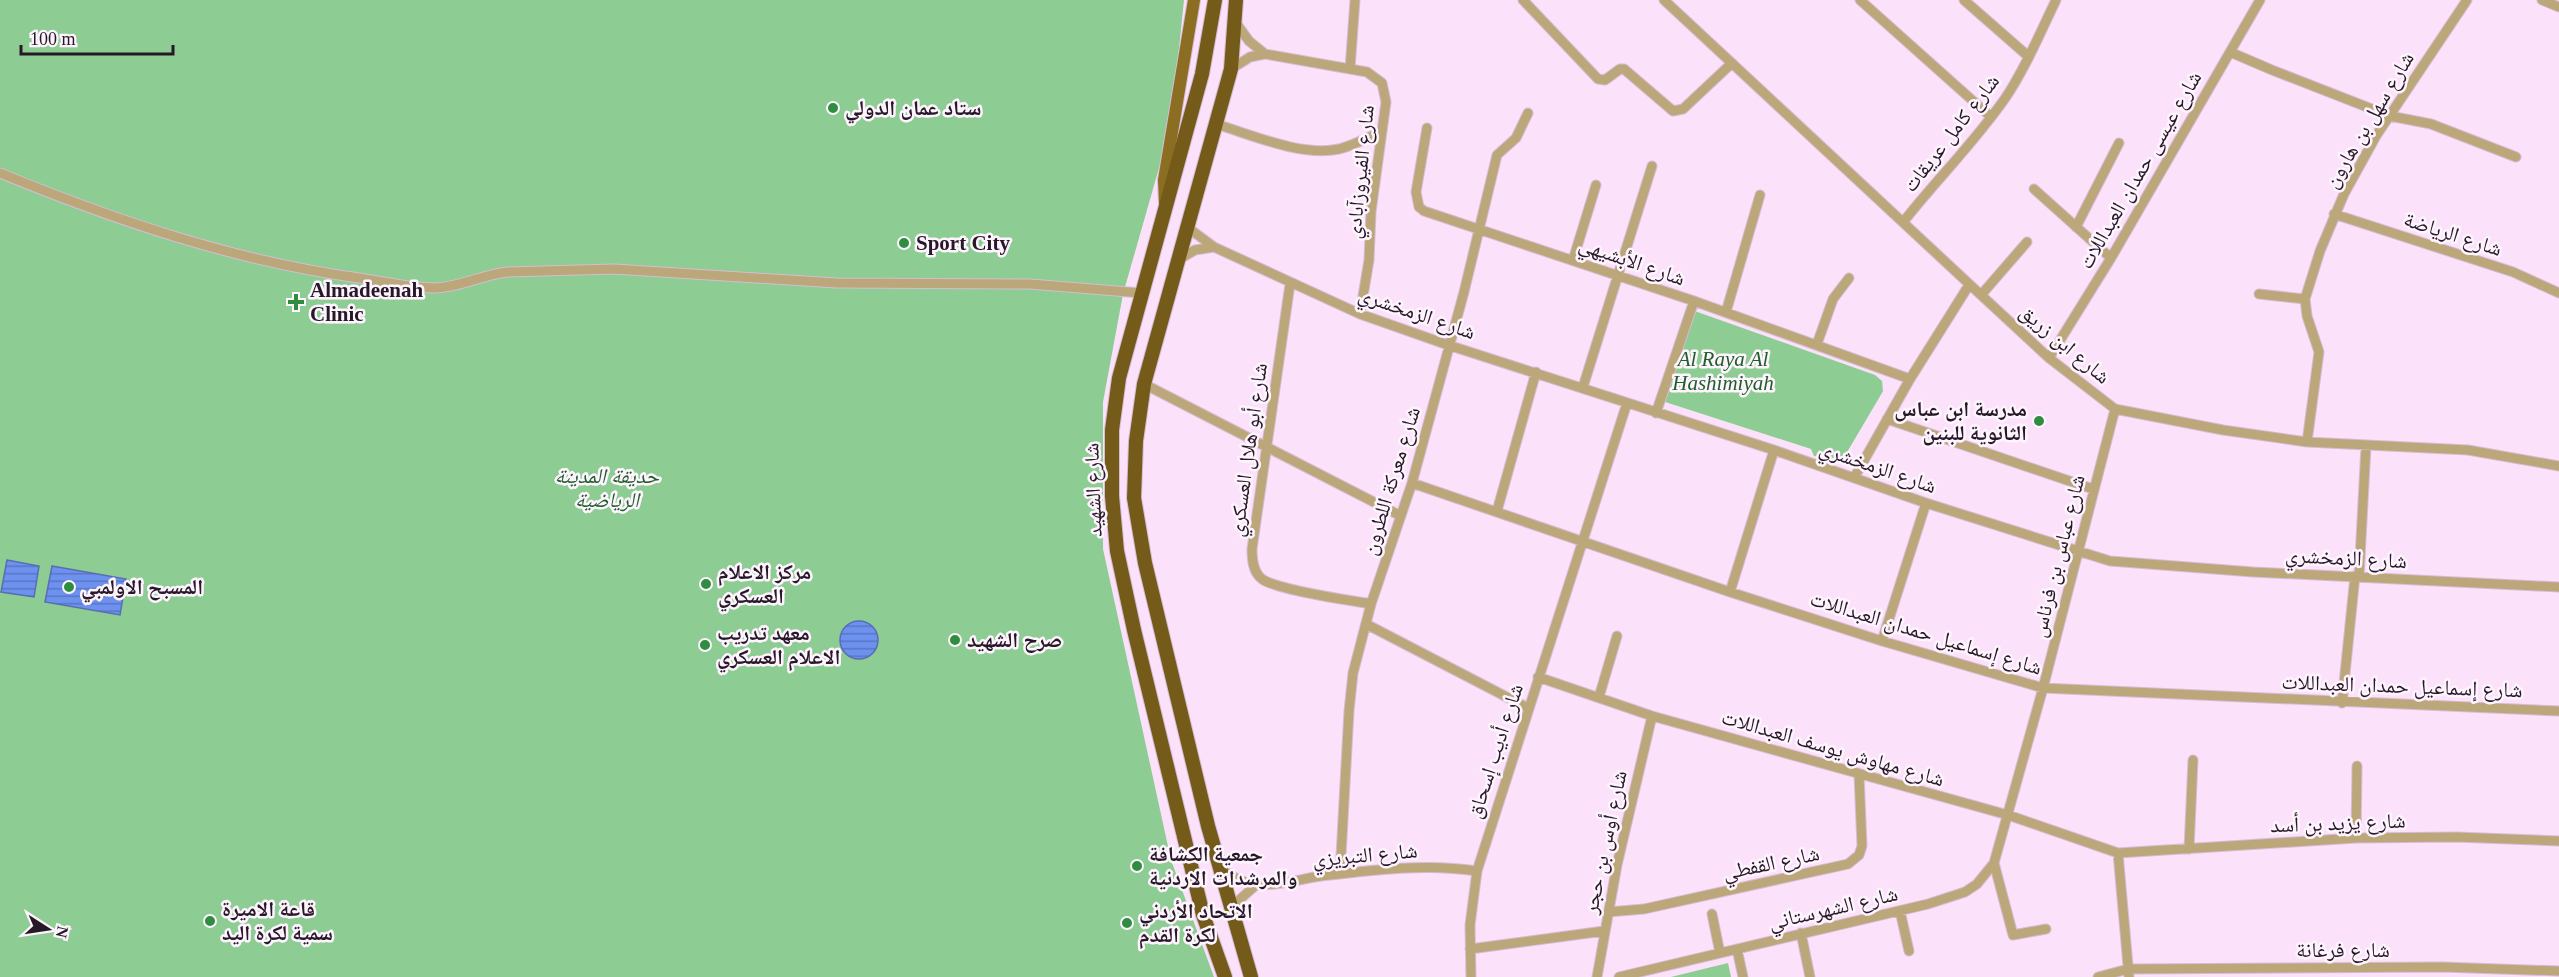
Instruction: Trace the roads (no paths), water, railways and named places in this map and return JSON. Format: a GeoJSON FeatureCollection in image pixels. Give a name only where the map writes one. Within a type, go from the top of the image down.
{"type":"FeatureCollection","features":[{"type":"Feature","properties":{"kind":"highway","name":"شارع الشهيد"},"geometry":{"type":"LineString","coordinates":[[1215,0],[1202,74],[1114,403],[1112,522],[1134,630],[1203,915],[1225,977]]}},
{"type":"Feature","properties":{"kind":"highway","name":"شارع الشهيد"},"geometry":{"type":"LineString","coordinates":[[1236,0],[1231,69],[1144,384],[1136,441],[1134,498],[1145,563],[1219,868],[1251,977]]}},
{"type":"Feature","properties":{"kind":"main road"},"geometry":{"type":"LineString","coordinates":[[1166,207],[1164,180],[1194,0]]}},
{"type":"Feature","properties":{"kind":"street"},"geometry":{"type":"LineString","coordinates":[[1350,69],[1355,0]]}},
{"type":"Feature","properties":{"kind":"street"},"geometry":{"type":"LineString","coordinates":[[1522,0],[1598,79],[1605,80],[1620,69],[1624,69],[1673,111],[1683,109],[1732,63]]}},
{"type":"Feature","properties":{"kind":"street","name":"شارع ابن زريق"},"geometry":{"type":"LineString","coordinates":[[1664,0],[2049,358],[2115,409],[2223,430],[2307,442],[2468,450],[2559,466]]}},
{"type":"Feature","properties":{"kind":"street"},"geometry":{"type":"LineString","coordinates":[[1860,0],[1991,117]]}},
{"type":"Feature","properties":{"kind":"street"},"geometry":{"type":"LineString","coordinates":[[1964,0],[2029,57]]}},
{"type":"Feature","properties":{"kind":"street","name":"شارع كامل عريقات"},"geometry":{"type":"LineString","coordinates":[[1904,221],[2007,96],[2029,57],[2056,0]]}},
{"type":"Feature","properties":{"kind":"street","name":"شارع عيسى حمدان العبداللات"},"geometry":{"type":"LineString","coordinates":[[2049,358],[2111,258],[2260,0]]}},
{"type":"Feature","properties":{"kind":"street","name":"شارع سهل بن هارون"},"geometry":{"type":"LineString","coordinates":[[2305,299],[2334,214],[2351,179],[2390,116],[2468,0]]}},
{"type":"Feature","properties":{"kind":"street"},"geometry":{"type":"LineString","coordinates":[[2542,0],[2559,7]]}},
{"type":"Feature","properties":{"kind":"street"},"geometry":{"type":"LineString","coordinates":[[1236,23],[1248,41],[1265,54]]}},
{"type":"Feature","properties":{"kind":"street"},"geometry":{"type":"LineString","coordinates":[[2230,51],[2390,116],[2431,124],[2516,157]]}},
{"type":"Feature","properties":{"kind":"street"},"geometry":{"type":"LineString","coordinates":[[1231,69],[1251,57],[1265,54]]}},
{"type":"Feature","properties":{"kind":"street","name":"شارع الفيروزآبادي"},"geometry":{"type":"LineString","coordinates":[[1265,54],[1373,74],[1382,83],[1386,95],[1371,212],[1370,260],[1360,314]]}},
{"type":"Feature","properties":{"kind":"street","name":"شارع معركة اللطرون"},"geometry":{"type":"LineString","coordinates":[[1340,874],[1350,694],[1366,624],[1412,483],[1480,230],[1497,155],[1516,138],[1528,113]]}},
{"type":"Feature","properties":{"kind":"street"},"geometry":{"type":"LineString","coordinates":[[1216,124],[1309,150],[1336,149],[1382,132]]}},
{"type":"Feature","properties":{"kind":"street","name":"شارع الأبشيهي"},"geometry":{"type":"LineString","coordinates":[[1426,128],[1416,192],[1419,207],[1424,211],[1694,300],[1910,378]]}},
{"type":"Feature","properties":{"kind":"street"},"geometry":{"type":"LineString","coordinates":[[2076,227],[2119,143]]}},
{"type":"Feature","properties":{"kind":"street"},"geometry":{"type":"LineString","coordinates":[[1582,387],[1652,166]]}},
{"type":"Feature","properties":{"kind":"street"},"geometry":{"type":"LineString","coordinates":[[0,172],[76,203],[179,237],[319,273],[424,288],[453,287],[507,272],[614,269],[837,283],[1030,284],[1142,293]]}},
{"type":"Feature","properties":{"kind":"street"},"geometry":{"type":"LineString","coordinates":[[1573,260],[1596,185]]}},
{"type":"Feature","properties":{"kind":"street"},"geometry":{"type":"LineString","coordinates":[[2034,189],[2111,258]]}},
{"type":"Feature","properties":{"kind":"street"},"geometry":{"type":"LineString","coordinates":[[1726,312],[1760,195]]}},
{"type":"Feature","properties":{"kind":"street","name":"شارع الرياضة"},"geometry":{"type":"LineString","coordinates":[[2334,214],[2513,272],[2559,293]]}},
{"type":"Feature","properties":{"kind":"street","name":"شارع الزمخشري"},"geometry":{"type":"LineString","coordinates":[[1187,227],[1214,247],[1290,284],[1360,314],[2078,553],[2139,565],[2559,587]]}},
{"type":"Feature","properties":{"kind":"street"},"geometry":{"type":"LineString","coordinates":[[1981,296],[2027,243]]}},
{"type":"Feature","properties":{"kind":"street"},"geometry":{"type":"LineString","coordinates":[[1178,260],[1196,250],[1214,247]]}},
{"type":"Feature","properties":{"kind":"street"},"geometry":{"type":"LineString","coordinates":[[1817,344],[1833,299],[1848,278]]}},
{"type":"Feature","properties":{"kind":"street","name":"شارع أبو هلال العسكري"},"geometry":{"type":"LineString","coordinates":[[1290,284],[1265,446],[1252,549],[1253,563],[1261,578],[1276,585],[1371,604]]}},
{"type":"Feature","properties":{"kind":"street"},"geometry":{"type":"LineString","coordinates":[[1854,478],[1910,378],[1969,285]]}},
{"type":"Feature","properties":{"kind":"street"},"geometry":{"type":"LineString","coordinates":[[2259,294],[2305,299],[2307,316],[2319,352],[2307,442]]}},
{"type":"Feature","properties":{"kind":"street"},"geometry":{"type":"LineString","coordinates":[[1656,413],[1694,300]]}},
{"type":"Feature","properties":{"kind":"street"},"geometry":{"type":"LineString","coordinates":[[1497,511],[1536,372]]}},
{"type":"Feature","properties":{"kind":"street"},"geometry":{"type":"LineString","coordinates":[[1144,384],[1401,516]]}},
{"type":"Feature","properties":{"kind":"street","name":"شارع أديب إسحاق"},"geometry":{"type":"LineString","coordinates":[[1471,977],[1472,895],[1477,871],[1627,403]]}},
{"type":"Feature","properties":{"kind":"street","name":"شارع عباس بن فرناس"},"geometry":{"type":"LineString","coordinates":[[2008,815],[2115,409]]}},
{"type":"Feature","properties":{"kind":"street"},"geometry":{"type":"LineString","coordinates":[[1887,420],[2093,489]]}},
{"type":"Feature","properties":{"kind":"street"},"geometry":{"type":"LineString","coordinates":[[2342,702],[2357,577],[2366,446]]}},
{"type":"Feature","properties":{"kind":"street"},"geometry":{"type":"LineString","coordinates":[[1730,592],[1774,450]]}},
{"type":"Feature","properties":{"kind":"street","name":"شارع إسماعيل حمدان العبداللات"},"geometry":{"type":"LineString","coordinates":[[1412,483],[1730,592],[1882,641],[2043,688],[2559,711]]}},
{"type":"Feature","properties":{"kind":"street"},"geometry":{"type":"LineString","coordinates":[[1882,641],[1926,503]]}},
{"type":"Feature","properties":{"kind":"street"},"geometry":{"type":"LineString","coordinates":[[1366,624],[1528,708]]}},
{"type":"Feature","properties":{"kind":"street"},"geometry":{"type":"LineString","coordinates":[[1599,697],[1617,636]]}},
{"type":"Feature","properties":{"kind":"street","name":"شارع مهاوش يوسف العبداللات"},"geometry":{"type":"LineString","coordinates":[[1538,677],[1652,716],[2008,815],[2118,853]]}},
{"type":"Feature","properties":{"kind":"street","name":"شارع أوس بن حجر"},"geometry":{"type":"LineString","coordinates":[[1597,977],[1625,825],[1652,716]]}},
{"type":"Feature","properties":{"kind":"street"},"geometry":{"type":"LineString","coordinates":[[2189,849],[2193,760]]}},
{"type":"Feature","properties":{"kind":"street"},"geometry":{"type":"LineString","coordinates":[[2356,838],[2357,766]]}},
{"type":"Feature","properties":{"kind":"street","name":"شارع القفطي"},"geometry":{"type":"LineString","coordinates":[[1608,912],[1644,909],[1848,864],[1859,855],[1862,846],[1859,775]]}},
{"type":"Feature","properties":{"kind":"street","name":"شارع الشهرستاني"},"geometry":{"type":"LineString","coordinates":[[1619,977],[1900,910],[1965,892],[1977,884],[1994,863],[2008,815]]}},
{"type":"Feature","properties":{"kind":"street","name":"شارع يزيد بن أسد"},"geometry":{"type":"LineString","coordinates":[[2118,853],[2356,838],[2456,837],[2559,841]]}},
{"type":"Feature","properties":{"kind":"street"},"geometry":{"type":"LineString","coordinates":[[2118,853],[2129,973]]}},
{"type":"Feature","properties":{"kind":"street"},"geometry":{"type":"LineString","coordinates":[[1994,863],[2013,935],[2046,929]]}},
{"type":"Feature","properties":{"kind":"street","name":"شارع التبريزي"},"geometry":{"type":"LineString","coordinates":[[1256,885],[1340,874],[1439,867],[1477,871]]}},
{"type":"Feature","properties":{"kind":"street"},"geometry":{"type":"LineString","coordinates":[[1219,868],[1236,878],[1256,885],[1238,901],[1232,913]]}},
{"type":"Feature","properties":{"kind":"street"},"geometry":{"type":"LineString","coordinates":[[1900,910],[1909,951]]}},
{"type":"Feature","properties":{"kind":"street"},"geometry":{"type":"LineString","coordinates":[[1712,914],[1720,953]]}},
{"type":"Feature","properties":{"kind":"street"},"geometry":{"type":"LineString","coordinates":[[1470,949],[1604,931]]}},
{"type":"Feature","properties":{"kind":"street"},"geometry":{"type":"LineString","coordinates":[[1801,933],[1810,977]]}},
{"type":"Feature","properties":{"kind":"street"},"geometry":{"type":"LineString","coordinates":[[1737,949],[1743,977]]}},
{"type":"Feature","properties":{"kind":"street","name":"شارع فرغانة"},"geometry":{"type":"LineString","coordinates":[[2098,977],[2129,973],[2559,971]]}},
{"type":"Feature","properties":{"kind":"water"},"geometry":{"type":"Polygon","coordinates":[[[7,560],[39,566],[34,597],[1,592],[7,560]]]}},
{"type":"Feature","properties":{"kind":"water"},"geometry":{"type":"Polygon","coordinates":[[[52,566],[126,579],[120,615],[45,602],[52,566]]]}},
{"type":"Feature","properties":{"kind":"water"},"geometry":{"type":"Polygon","coordinates":[[[859,621],[872,627],[878,640],[872,653],[859,659],[846,653],[840,640],[846,627],[859,621]]]}},
{"type":"Feature","properties":{"kind":"place","name":"ستاد عمان الدولي"},"geometry":{"type":"Point","coordinates":[833,108]}},
{"type":"Feature","properties":{"kind":"place","name":"Sport City"},"geometry":{"type":"Point","coordinates":[904,243]}},
{"type":"Feature","properties":{"kind":"place","name":"Almadeenah Clinic"},"geometry":{"type":"Point","coordinates":[296,302]}},
{"type":"Feature","properties":{"kind":"place","name":"مدرسة ابن عباس الثانوية للبنين"},"geometry":{"type":"Point","coordinates":[2039,421]}},
{"type":"Feature","properties":{"kind":"place","name":"مركز الاعلام العسكري"},"geometry":{"type":"Point","coordinates":[706,584]}},
{"type":"Feature","properties":{"kind":"place","name":"المسبح الاولمبي"},"geometry":{"type":"Point","coordinates":[69,587]}},
{"type":"Feature","properties":{"kind":"place","name":"صرح الشهيد"},"geometry":{"type":"Point","coordinates":[955,640]}},
{"type":"Feature","properties":{"kind":"place","name":"معهد تدريب الاعلام العسكري"},"geometry":{"type":"Point","coordinates":[705,645]}},
{"type":"Feature","properties":{"kind":"place","name":"جمعية الكشافة والمرشدات الاردنية"},"geometry":{"type":"Point","coordinates":[1137,866]}},
{"type":"Feature","properties":{"kind":"place","name":"قاعة الاميرة سمية لكرة اليد"},"geometry":{"type":"Point","coordinates":[210,921]}},
{"type":"Feature","properties":{"kind":"place","name":"الاتحاد الأردني لكرة القدم"},"geometry":{"type":"Point","coordinates":[1127,923]}},
{"type":"Feature","properties":{"kind":"park label","name":"Al Raya Al Hashimiyah"},"geometry":{"type":"Point","coordinates":[1723,371]}},
{"type":"Feature","properties":{"kind":"park label","name":"حديقة المدينة الرياضية"},"geometry":{"type":"Point","coordinates":[607,488]}}]}
